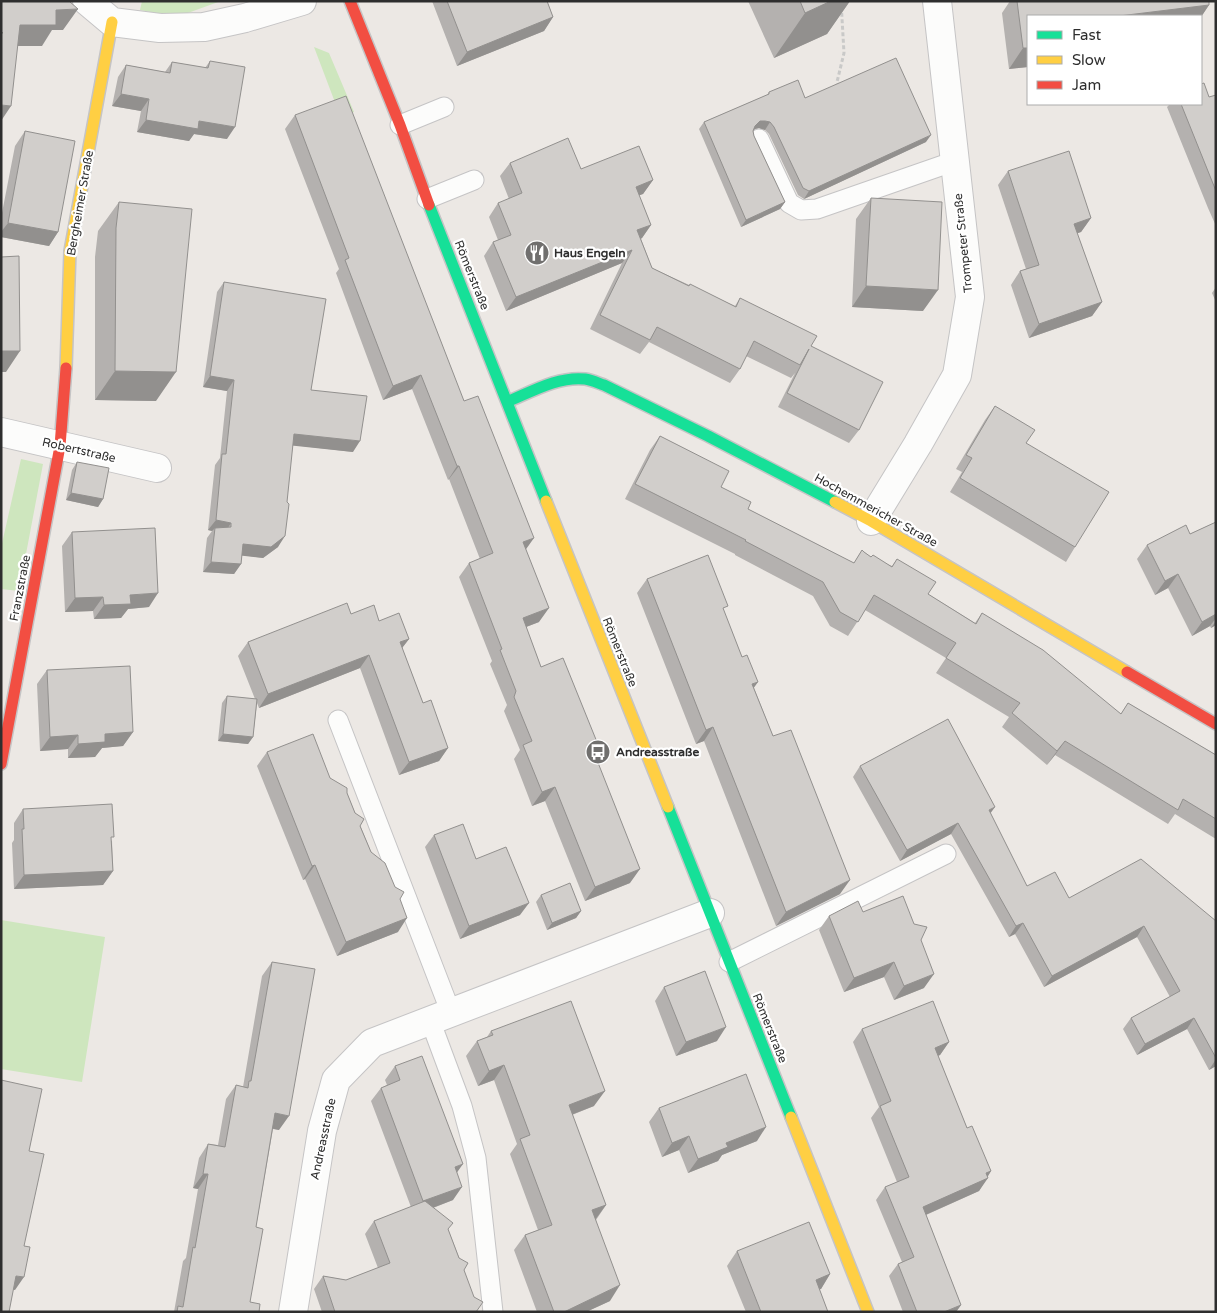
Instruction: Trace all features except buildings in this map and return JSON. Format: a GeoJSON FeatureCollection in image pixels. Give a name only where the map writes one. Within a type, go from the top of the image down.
{"type":"FeatureCollection","features":[{"type":"Feature","properties":{"kind":"street"},"geometry":{"type":"LineString","coordinates":[[86,1],[112,22],[160,28],[204,27],[245,18],[302,1]]}},
{"type":"Feature","properties":{"kind":"street","name":"Römerstraße"},"geometry":{"type":"LineString","coordinates":[[350,1],[607,656],[868,1312]]}},
{"type":"Feature","properties":{"kind":"street","name":"Trompeter Straße"},"geometry":{"type":"LineString","coordinates":[[871,521],[957,375],[970,297],[937,1]]}},
{"type":"Feature","properties":{"kind":"street","name":"Bergheimer Straße"},"geometry":{"type":"LineString","coordinates":[[60,446],[66,381],[70,251],[112,22]]}},
{"type":"Feature","properties":{"kind":"street","name":"Hochemmericher Straße"},"geometry":{"type":"LineString","coordinates":[[507,402],[566,379],[586,379],[604,384],[871,521],[1216,724]]}},
{"type":"Feature","properties":{"kind":"street","name":"Robertstraße"},"geometry":{"type":"LineString","coordinates":[[1,432],[157,468]]}},
{"type":"Feature","properties":{"kind":"street","name":"Franzstraße"},"geometry":{"type":"LineString","coordinates":[[1,764],[60,446]]}},
{"type":"Feature","properties":{"kind":"street","name":"Andreasstraße"},"geometry":{"type":"LineString","coordinates":[[293,1312],[322,1131],[336,1080],[372,1043],[710,913]]}},
{"type":"Feature","properties":{"kind":"lane"},"geometry":{"type":"LineString","coordinates":[[400,126],[444,107]]}},
{"type":"Feature","properties":{"kind":"lane"},"geometry":{"type":"LineString","coordinates":[[759,139],[789,203],[801,210],[816,209],[955,162]]}},
{"type":"Feature","properties":{"kind":"lane"},"geometry":{"type":"LineString","coordinates":[[427,199],[474,180]]}},
{"type":"Feature","properties":{"kind":"lane"},"geometry":{"type":"LineString","coordinates":[[338,720],[441,1016],[476,1158],[493,1312]]}},
{"type":"Feature","properties":{"kind":"lane"},"geometry":{"type":"LineString","coordinates":[[729,962],[946,854]]}},
{"type":"Feature","properties":{"kind":"path"},"geometry":{"type":"LineString","coordinates":[[840,92],[837,82],[844,52],[841,1]]}},
{"type":"Feature","properties":{"kind":"green space"},"geometry":{"type":"Polygon","coordinates":[[[142,1],[221,1],[185,14],[161,14],[140,10],[142,1]]]}},
{"type":"Feature","properties":{"kind":"green space"},"geometry":{"type":"Polygon","coordinates":[[[314,47],[329,53],[354,112],[343,116],[336,105],[314,47]]]}},
{"type":"Feature","properties":{"kind":"green space"},"geometry":{"type":"Polygon","coordinates":[[[21,459],[43,464],[19,591],[1,589],[1,548],[21,459]]]}},
{"type":"Feature","properties":{"kind":"green space"},"geometry":{"type":"Polygon","coordinates":[[[1,920],[105,937],[82,1082],[1,1069],[1,920]]]}},
{"type":"Feature","properties":{"kind":"traffic: fast"},"geometry":{"type":"LineString","coordinates":[[429,205],[546,501]]}},
{"type":"Feature","properties":{"kind":"traffic: fast"},"geometry":{"type":"LineString","coordinates":[[507,402],[555,382],[575,379],[593,381],[708,436],[835,502]]}},
{"type":"Feature","properties":{"kind":"traffic: fast"},"geometry":{"type":"LineString","coordinates":[[668,807],[791,1117]]}},
{"type":"Feature","properties":{"kind":"traffic: slow"},"geometry":{"type":"LineString","coordinates":[[66,368],[70,251],[112,22]]}},
{"type":"Feature","properties":{"kind":"traffic: slow"},"geometry":{"type":"LineString","coordinates":[[546,501],[668,807]]}},
{"type":"Feature","properties":{"kind":"traffic: slow"},"geometry":{"type":"LineString","coordinates":[[835,502],[871,521],[1127,672]]}},
{"type":"Feature","properties":{"kind":"traffic: slow"},"geometry":{"type":"LineString","coordinates":[[791,1117],[868,1312]]}},
{"type":"Feature","properties":{"kind":"traffic: jam"},"geometry":{"type":"LineString","coordinates":[[350,1],[400,125],[429,205]]}},
{"type":"Feature","properties":{"kind":"traffic: jam"},"geometry":{"type":"LineString","coordinates":[[1,764],[60,446],[66,368]]}},
{"type":"Feature","properties":{"kind":"traffic: jam"},"geometry":{"type":"LineString","coordinates":[[1127,672],[1216,724]]}},
{"type":"Feature","properties":{"kind":"place","name":"Haus Engeln"},"geometry":{"type":"Point","coordinates":[537,253]}},
{"type":"Feature","properties":{"kind":"place","name":"Andreasstraße"},"geometry":{"type":"Point","coordinates":[598,752]}}]}
